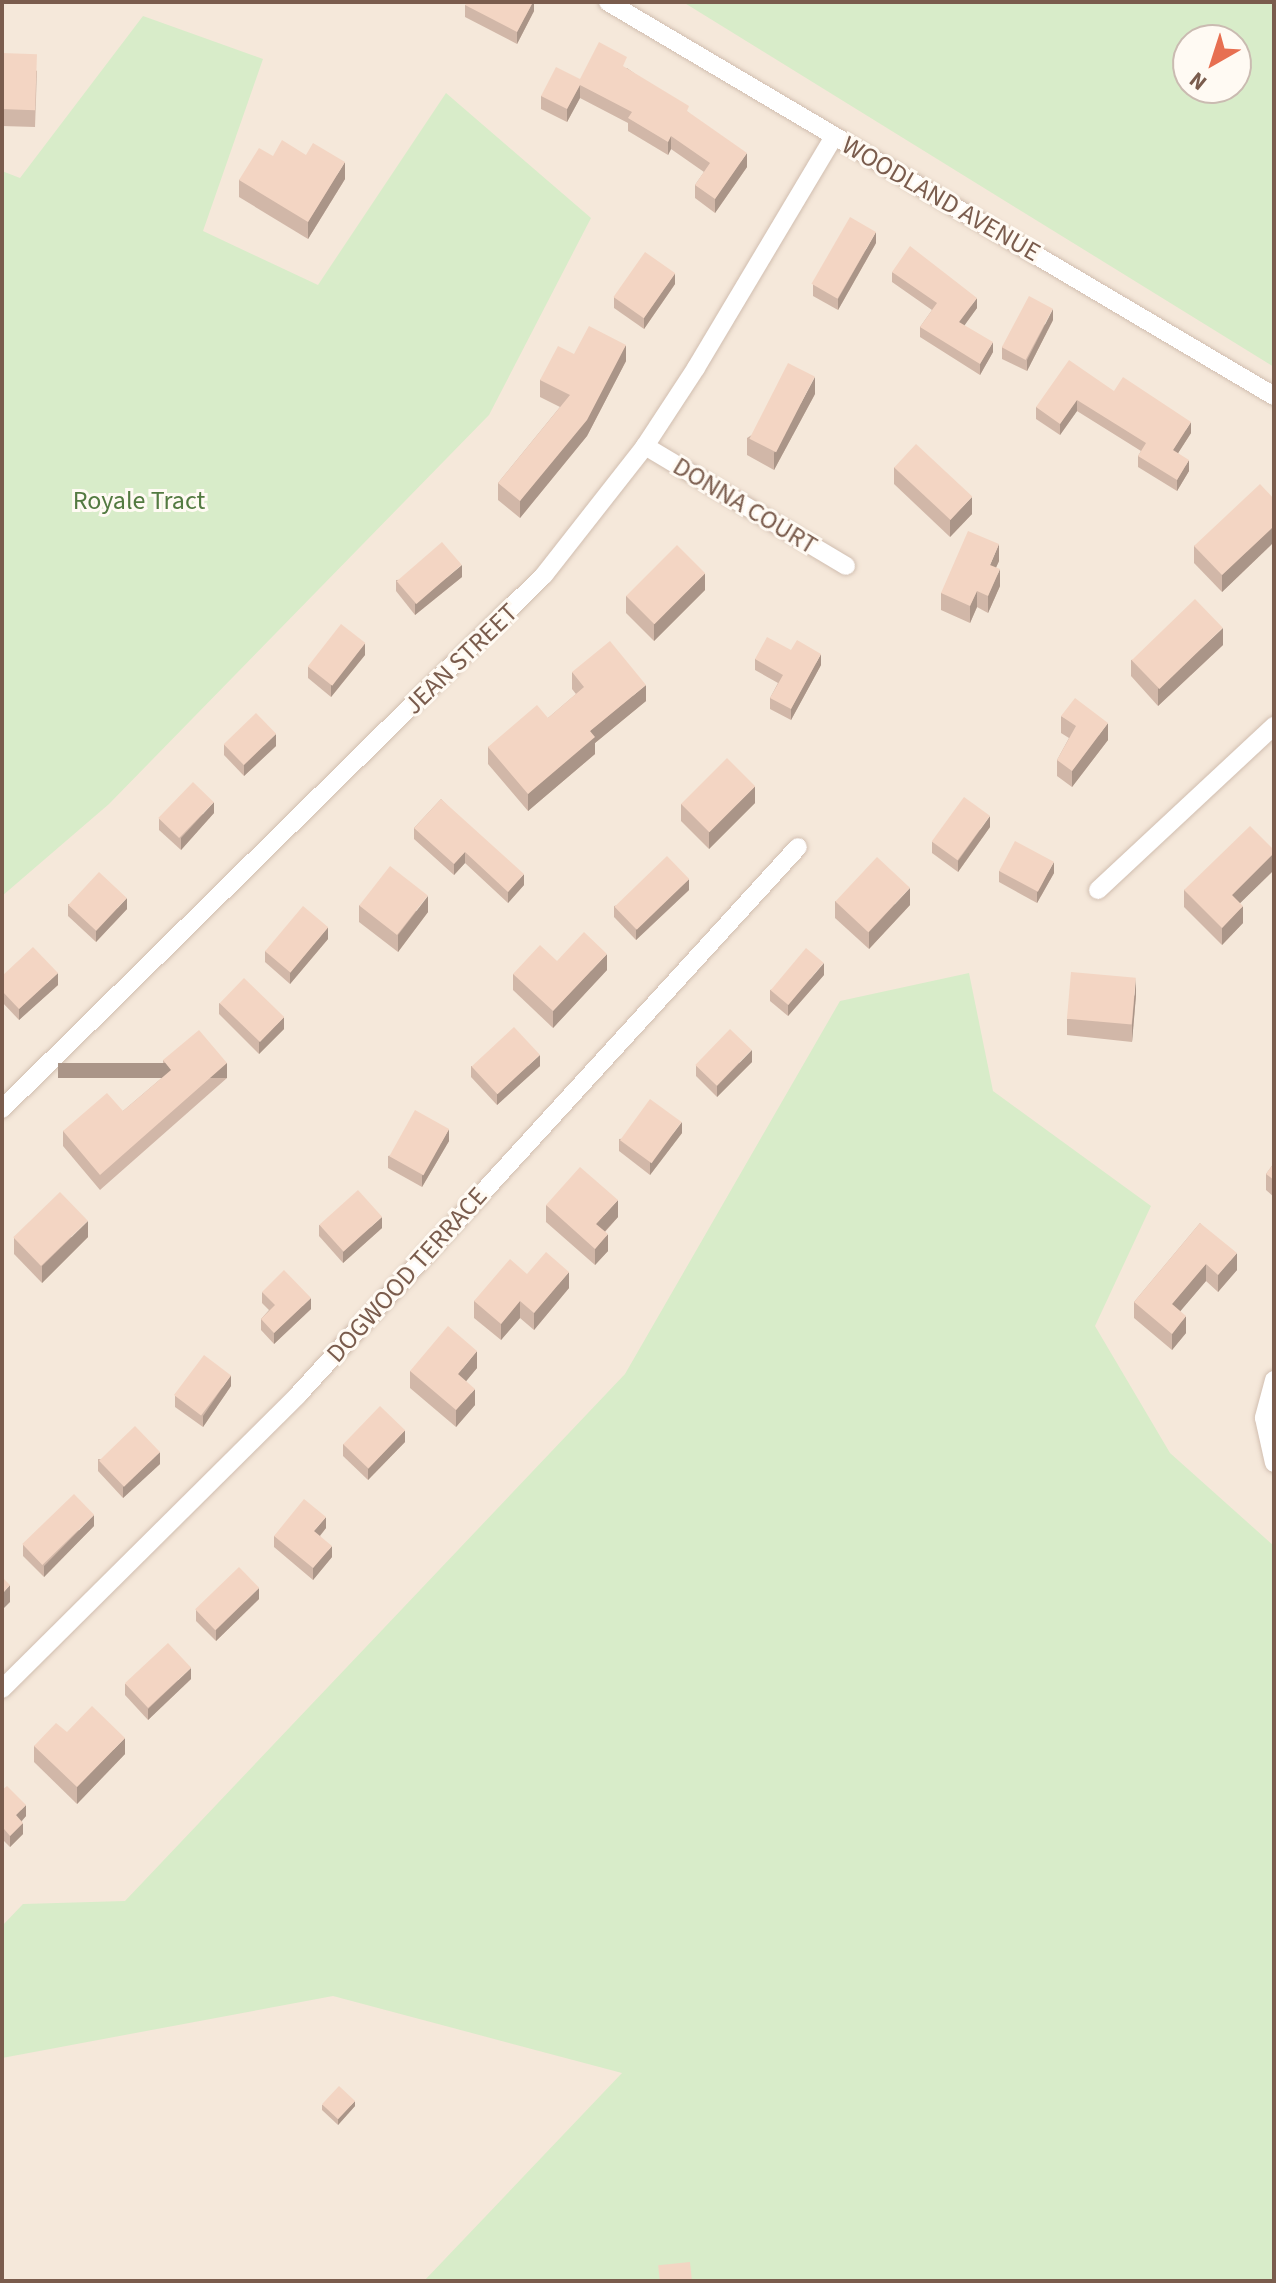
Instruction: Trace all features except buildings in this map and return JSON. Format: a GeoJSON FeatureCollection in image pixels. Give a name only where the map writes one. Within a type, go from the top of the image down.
{"type":"FeatureCollection","features":[{"type":"Feature","properties":{"kind":"street","name":"WOODLAND AVENUE"},"geometry":{"type":"LineString","coordinates":[[608,2],[833,138],[1274,396]]}},
{"type":"Feature","properties":{"kind":"street","name":"JEAN STREET"},"geometry":{"type":"LineString","coordinates":[[2,1109],[207,903],[481,642],[571,543],[645,446],[833,138]]}},
{"type":"Feature","properties":{"kind":"street","name":"DONNA COURT"},"geometry":{"type":"LineString","coordinates":[[645,446],[846,566]]}},
{"type":"Feature","properties":{"kind":"street"},"geometry":{"type":"LineString","coordinates":[[1098,890],[1274,726]]}},
{"type":"Feature","properties":{"kind":"street","name":"DOGWOOD TERRACE"},"geometry":{"type":"LineString","coordinates":[[2,1689],[297,1396],[798,847]]}},
{"type":"Feature","properties":{"kind":"street"},"geometry":{"type":"LineString","coordinates":[[1274,1380],[1264,1418],[1274,1463]]}},
{"type":"Feature","properties":{"kind":"shaded area"},"geometry":{"type":"Polygon","coordinates":[[[2,2],[1274,2],[1274,2281],[2,2281],[2,2]]]}},
{"type":"Feature","properties":{"kind":"green space"},"geometry":{"type":"Polygon","coordinates":[[[683,2],[1274,2],[1274,367],[683,2]]]}},
{"type":"Feature","properties":{"kind":"green space","name":"Royale Tract"},"geometry":{"type":"Polygon","coordinates":[[[143,16],[263,59],[203,231],[318,285],[446,93],[591,218],[489,415],[109,804],[2,896],[2,171],[20,178],[143,16]]]}},
{"type":"Feature","properties":{"kind":"green space"},"geometry":{"type":"Polygon","coordinates":[[[969,973],[993,1091],[1151,1206],[1095,1326],[1170,1453],[1274,1546],[1274,2281],[424,2281],[622,2073],[333,1996],[2,2058],[2,1926],[23,1904],[125,1901],[625,1374],[840,1001],[969,973]]]}}]}
